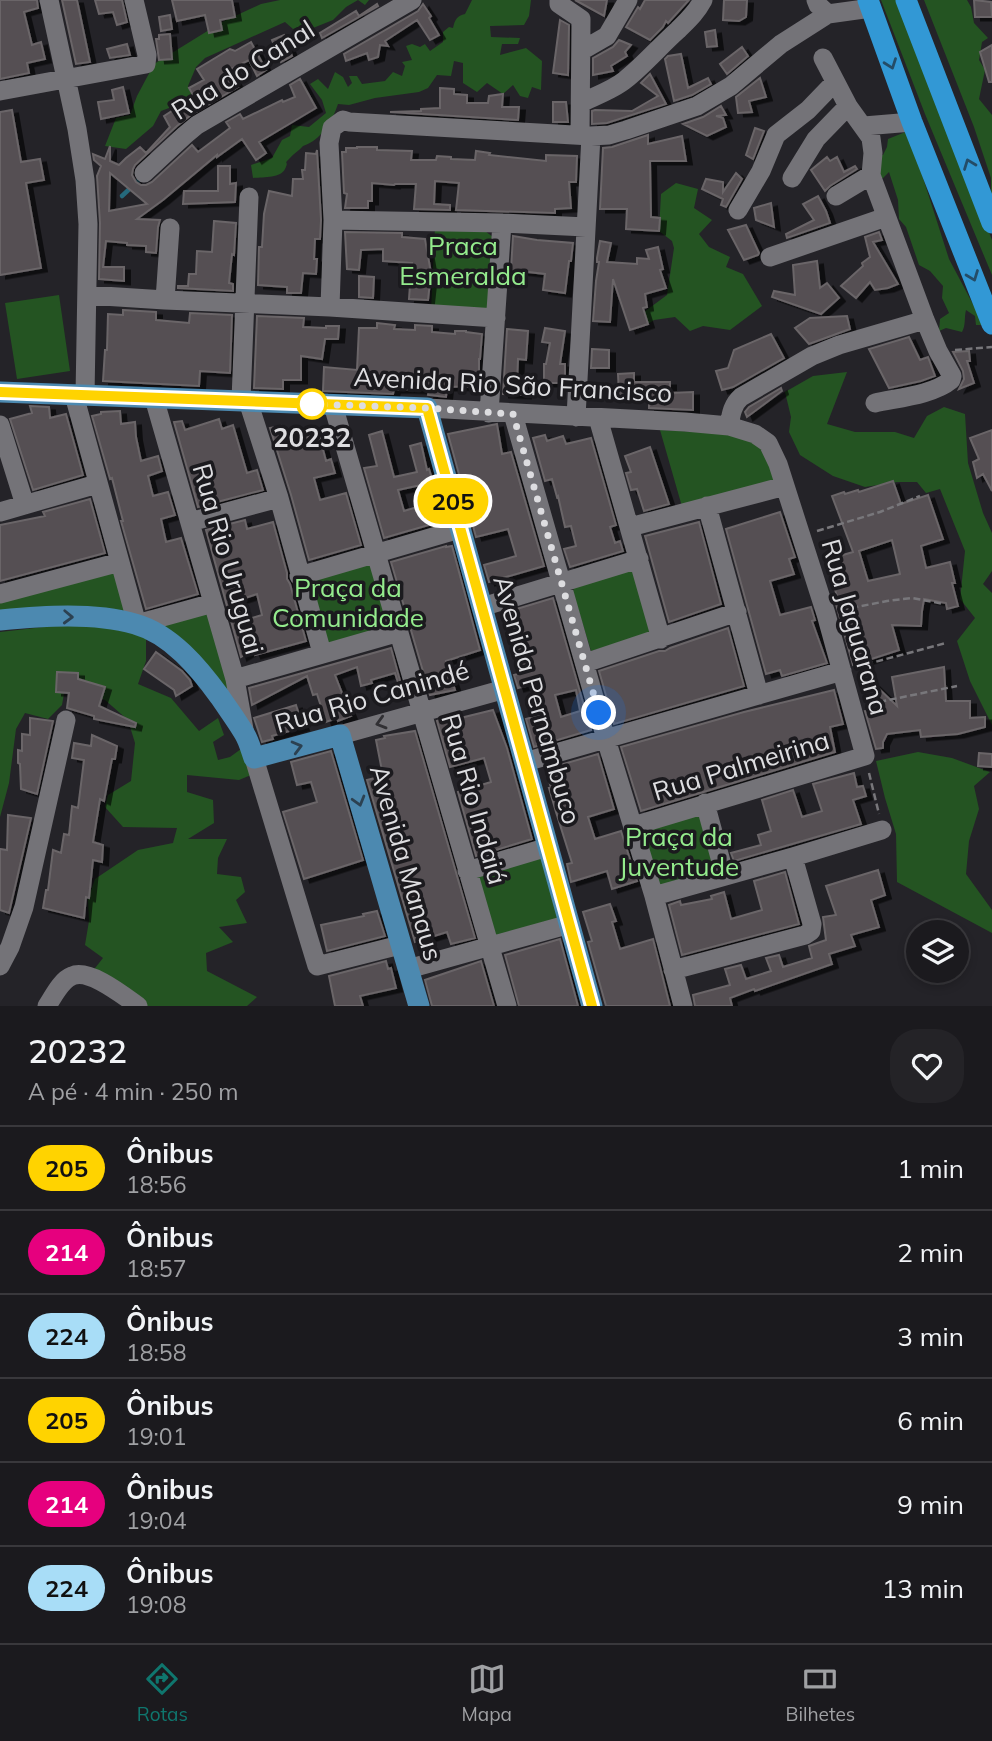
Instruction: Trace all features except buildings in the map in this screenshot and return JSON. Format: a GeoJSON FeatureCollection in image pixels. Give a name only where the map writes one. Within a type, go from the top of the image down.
{"type":"FeatureCollection","features":[{"type":"Feature","properties":{"kind":"highway"},"geometry":{"type":"LineString","coordinates":[[906,0],[992,223]]}},
{"type":"Feature","properties":{"kind":"highway"},"geometry":{"type":"LineString","coordinates":[[870,4],[912,122],[992,324]]}},
{"type":"Feature","properties":{"kind":"main road","name":"Avenida Rio São Francisco"},"geometry":{"type":"LineString","coordinates":[[0,392],[427,408]]}},
{"type":"Feature","properties":{"kind":"main road","name":"Avenida Pernambuco"},"geometry":{"type":"LineString","coordinates":[[427,408],[592,1006]]}},
{"type":"Feature","properties":{"kind":"main road"},"geometry":{"type":"LineString","coordinates":[[0,620],[65,616],[137,624],[170,643],[195,666],[246,736],[254,758]]}},
{"type":"Feature","properties":{"kind":"main road","name":"Rua Rio Canindé"},"geometry":{"type":"LineString","coordinates":[[254,758],[340,735]]}},
{"type":"Feature","properties":{"kind":"main road","name":"Avenida Manaus"},"geometry":{"type":"LineString","coordinates":[[340,735],[419,1006]]}},
{"type":"Feature","properties":{"kind":"street"},"geometry":{"type":"LineString","coordinates":[[49,0],[79,138],[85,180],[88,224],[87,295],[79,395],[97,484],[137,624],[213,603]]}},
{"type":"Feature","properties":{"kind":"street"},"geometry":{"type":"LineString","coordinates":[[0,90],[147,63],[134,0]]}},
{"type":"Feature","properties":{"kind":"street","name":"Rua do Canal"},"geometry":{"type":"LineString","coordinates":[[144,173],[197,125],[412,0]]}},
{"type":"Feature","properties":{"kind":"street"},"geometry":{"type":"LineString","coordinates":[[559,0],[559,4],[581,19],[586,227],[576,417]]}},
{"type":"Feature","properties":{"kind":"street"},"geometry":{"type":"LineString","coordinates":[[581,51],[607,36],[628,0]]}},
{"type":"Feature","properties":{"kind":"street"},"geometry":{"type":"LineString","coordinates":[[585,101],[623,82],[695,14],[703,0]]}},
{"type":"Feature","properties":{"kind":"street"},"geometry":{"type":"LineString","coordinates":[[330,307],[333,220],[329,143],[332,128],[337,123],[343,120],[585,136],[626,131],[697,106],[731,86],[822,7],[870,4]]}},
{"type":"Feature","properties":{"kind":"street"},"geometry":{"type":"LineString","coordinates":[[823,58],[848,106],[871,138],[871,175],[925,320],[950,371],[951,380],[944,385],[919,394],[875,403]]}},
{"type":"Feature","properties":{"kind":"street"},"geometry":{"type":"LineString","coordinates":[[738,210],[761,171],[776,135],[808,110],[835,82]]}},
{"type":"Feature","properties":{"kind":"street"},"geometry":{"type":"LineString","coordinates":[[792,177],[816,139],[848,106]]}},
{"type":"Feature","properties":{"kind":"street"},"geometry":{"type":"LineString","coordinates":[[864,125],[912,122]]}},
{"type":"Feature","properties":{"kind":"street"},"geometry":{"type":"LineString","coordinates":[[836,195],[871,175]]}},
{"type":"Feature","properties":{"kind":"street"},"geometry":{"type":"LineString","coordinates":[[249,197],[244,304],[245,401],[279,498],[321,653]]}},
{"type":"Feature","properties":{"kind":"street"},"geometry":{"type":"LineString","coordinates":[[769,257],[886,217]]}},
{"type":"Feature","properties":{"kind":"street"},"geometry":{"type":"LineString","coordinates":[[333,220],[586,227]]}},
{"type":"Feature","properties":{"kind":"street"},"geometry":{"type":"LineString","coordinates":[[489,413],[502,223]]}},
{"type":"Feature","properties":{"kind":"street"},"geometry":{"type":"LineString","coordinates":[[165,300],[170,228]]}},
{"type":"Feature","properties":{"kind":"street"},"geometry":{"type":"LineString","coordinates":[[87,295],[496,318]]}},
{"type":"Feature","properties":{"kind":"street"},"geometry":{"type":"LineString","coordinates":[[729,426],[735,402],[812,356],[839,345],[925,320]]}},
{"type":"Feature","properties":{"kind":"street","name":"Rua Rio Uruguai"},"geometry":{"type":"LineString","coordinates":[[154,398],[235,679],[246,736]]}},
{"type":"Feature","properties":{"kind":"street","name":"Rua Rio Indaiá"},"geometry":{"type":"LineString","coordinates":[[333,405],[507,1006]]}},
{"type":"Feature","properties":{"kind":"street","name":"Avenida Rio São Francisco"},"geometry":{"type":"LineString","coordinates":[[427,408],[729,426],[755,435],[768,443]]}},
{"type":"Feature","properties":{"kind":"street"},"geometry":{"type":"LineString","coordinates":[[513,414],[654,896],[683,1006]]}},
{"type":"Feature","properties":{"kind":"street"},"geometry":{"type":"LineString","coordinates":[[598,418],[661,639]]}},
{"type":"Feature","properties":{"kind":"street"},"geometry":{"type":"LineString","coordinates":[[0,425],[25,505]]}},
{"type":"Feature","properties":{"kind":"street","name":"Rua Jaguarana"},"geometry":{"type":"LineString","coordinates":[[768,443],[778,464],[848,669],[865,756]]}},
{"type":"Feature","properties":{"kind":"street"},"geometry":{"type":"LineString","coordinates":[[0,512],[97,484]]}},
{"type":"Feature","properties":{"kind":"street"},"geometry":{"type":"LineString","coordinates":[[630,527],[785,485]]}},
{"type":"Feature","properties":{"kind":"street"},"geometry":{"type":"LineString","coordinates":[[190,522],[279,498]]}},
{"type":"Feature","properties":{"kind":"street"},"geometry":{"type":"LineString","coordinates":[[707,506],[759,695]]}},
{"type":"Feature","properties":{"kind":"street"},"geometry":{"type":"LineString","coordinates":[[299,576],[460,529]]}},
{"type":"Feature","properties":{"kind":"street"},"geometry":{"type":"LineString","coordinates":[[482,607],[639,559]]}},
{"type":"Feature","properties":{"kind":"street"},"geometry":{"type":"LineString","coordinates":[[0,594],[120,562]]}},
{"type":"Feature","properties":{"kind":"street"},"geometry":{"type":"LineString","coordinates":[[584,663],[737,612]]}},
{"type":"Feature","properties":{"kind":"street"},"geometry":{"type":"LineString","coordinates":[[235,679],[399,632]]}},
{"type":"Feature","properties":{"kind":"street"},"geometry":{"type":"LineString","coordinates":[[525,762],[848,669]]}},
{"type":"Feature","properties":{"kind":"street","name":"Rua Rio Canindé"},"geometry":{"type":"LineString","coordinates":[[340,735],[505,689]]}},
{"type":"Feature","properties":{"kind":"street"},"geometry":{"type":"LineString","coordinates":[[0,966],[10,947],[24,907],[66,720]]}},
{"type":"Feature","properties":{"kind":"street","name":"Rua Palmeirina"},"geometry":{"type":"LineString","coordinates":[[633,826],[865,756]]}},
{"type":"Feature","properties":{"kind":"street"},"geometry":{"type":"LineString","coordinates":[[254,758],[317,966],[400,945]]}},
{"type":"Feature","properties":{"kind":"street"},"geometry":{"type":"LineString","coordinates":[[705,803],[725,876]]}},
{"type":"Feature","properties":{"kind":"street"},"geometry":{"type":"LineString","coordinates":[[654,896],[882,830]]}},
{"type":"Feature","properties":{"kind":"street"},"geometry":{"type":"LineString","coordinates":[[467,871],[548,847]]}},
{"type":"Feature","properties":{"kind":"street"},"geometry":{"type":"LineString","coordinates":[[673,970],[805,935],[811,931],[812,924],[793,857]]}},
{"type":"Feature","properties":{"kind":"street"},"geometry":{"type":"LineString","coordinates":[[408,969],[570,924]]}},
{"type":"Feature","properties":{"kind":"street"},"geometry":{"type":"LineString","coordinates":[[47,1006],[69,977],[76,974],[87,976],[113,989],[138,1006]]}},
{"type":"Feature","properties":{"kind":"path"},"geometry":{"type":"LineString","coordinates":[[938,351],[992,346]]}},
{"type":"Feature","properties":{"kind":"path"},"geometry":{"type":"LineString","coordinates":[[811,532],[880,512],[920,496]]}},
{"type":"Feature","properties":{"kind":"path"},"geometry":{"type":"LineString","coordinates":[[840,611],[887,600],[912,598],[944,604]]}},
{"type":"Feature","properties":{"kind":"path"},"geometry":{"type":"LineString","coordinates":[[848,669],[946,643]]}},
{"type":"Feature","properties":{"kind":"path"},"geometry":{"type":"LineString","coordinates":[[860,706],[957,687]]}},
{"type":"Feature","properties":{"kind":"path","name":"Rua Jaguarana"},"geometry":{"type":"LineString","coordinates":[[865,756],[882,830]]}},
{"type":"Feature","properties":{"kind":"green space"},"geometry":{"type":"Polygon","coordinates":[[[280,0],[358,0],[333,20],[313,28],[306,24],[293,29],[285,22],[205,58],[196,67],[188,86],[193,99],[161,111],[153,126],[126,149],[105,146],[116,118],[130,115],[154,64],[222,22],[261,4],[280,0]]]}},
{"type":"Feature","properties":{"kind":"green space"},"geometry":{"type":"Polygon","coordinates":[[[472,0],[531,0],[529,16],[524,25],[490,26],[491,37],[520,38],[518,44],[502,44],[500,55],[526,48],[542,61],[541,90],[532,87],[528,98],[520,96],[513,85],[503,94],[487,83],[477,92],[463,83],[463,63],[454,61],[451,76],[437,75],[428,88],[419,92],[375,98],[349,105],[338,104],[325,130],[292,156],[283,172],[253,178],[251,165],[272,158],[282,140],[290,136],[292,125],[309,127],[326,113],[322,100],[310,84],[318,79],[328,89],[335,72],[343,77],[348,87],[352,83],[349,76],[357,76],[362,84],[385,81],[393,72],[402,76],[405,66],[402,62],[412,60],[406,46],[412,44],[420,47],[425,44],[430,51],[443,42],[443,32],[449,27],[453,28],[457,18],[465,14],[472,0]]]}},
{"type":"Feature","properties":{"kind":"green space"},"geometry":{"type":"Polygon","coordinates":[[[881,0],[900,0],[992,240],[992,275],[925,114],[881,0]]]}},
{"type":"Feature","properties":{"kind":"green space"},"geometry":{"type":"Polygon","coordinates":[[[924,0],[967,0],[974,23],[988,38],[982,42],[979,60],[985,70],[979,99],[992,115],[992,200],[991,178],[974,127],[924,0]]]}},
{"type":"Feature","properties":{"kind":"green space"},"geometry":{"type":"Polygon","coordinates":[[[908,131],[949,259],[984,325],[976,325],[975,316],[966,310],[962,332],[946,328],[939,331],[940,319],[949,313],[942,298],[943,286],[930,271],[919,265],[906,227],[899,219],[898,200],[889,172],[883,178],[872,181],[876,156],[883,155],[888,139],[908,131]]]}},
{"type":"Feature","properties":{"kind":"green space"},"geometry":{"type":"Polygon","coordinates":[[[676,183],[698,189],[694,208],[712,220],[699,234],[709,247],[730,257],[726,267],[743,274],[762,306],[730,330],[703,326],[690,331],[675,317],[654,320],[648,324],[644,312],[667,295],[674,248],[672,241],[659,231],[661,194],[676,183]]]}},
{"type":"Feature","properties":{"kind":"green space","name":"Praca Esmeralda"},"geometry":{"type":"Polygon","coordinates":[[[435,228],[485,231],[493,237],[492,303],[485,312],[431,311],[435,228]]]}},
{"type":"Feature","properties":{"kind":"green space"},"geometry":{"type":"Polygon","coordinates":[[[59,295],[70,371],[17,379],[5,303],[59,295]]]}},
{"type":"Feature","properties":{"kind":"green space"},"geometry":{"type":"Polygon","coordinates":[[[847,372],[827,424],[855,432],[895,432],[914,438],[927,416],[944,407],[965,414],[968,463],[992,533],[992,571],[983,584],[992,593],[992,725],[970,681],[957,641],[975,618],[960,599],[965,551],[940,489],[926,493],[917,482],[865,487],[833,476],[800,455],[789,432],[791,417],[785,392],[813,376],[847,372]]]}},
{"type":"Feature","properties":{"kind":"green space"},"geometry":{"type":"Polygon","coordinates":[[[660,430],[738,434],[760,447],[777,482],[683,510],[660,430]]]}},
{"type":"Feature","properties":{"kind":"green space","name":"Praça da Comunidade"},"geometry":{"type":"Polygon","coordinates":[[[370,562],[391,626],[328,646],[308,581],[370,562]]]}},
{"type":"Feature","properties":{"kind":"green space"},"geometry":{"type":"Polygon","coordinates":[[[634,567],[659,633],[591,651],[573,592],[574,587],[634,567]]]}},
{"type":"Feature","properties":{"kind":"green space"},"geometry":{"type":"Polygon","coordinates":[[[116,570],[127,611],[0,614],[0,603],[116,570]]]}},
{"type":"Feature","properties":{"kind":"green space"},"geometry":{"type":"Polygon","coordinates":[[[206,607],[236,702],[150,624],[206,607]]]}},
{"type":"Feature","properties":{"kind":"green space"},"geometry":{"type":"Polygon","coordinates":[[[61,625],[101,626],[146,635],[146,661],[138,684],[171,698],[199,731],[218,718],[224,735],[213,742],[218,760],[230,757],[241,749],[251,775],[239,780],[187,775],[187,792],[213,800],[214,823],[188,839],[227,839],[218,858],[217,874],[241,877],[245,892],[236,900],[247,923],[219,927],[233,942],[206,953],[207,971],[257,997],[247,1006],[131,1006],[84,982],[103,958],[85,945],[89,921],[88,899],[95,879],[138,850],[173,843],[177,828],[123,827],[105,807],[108,795],[131,781],[135,743],[128,720],[105,700],[65,688],[62,705],[48,719],[25,713],[16,729],[9,783],[0,817],[0,632],[61,625]]]}},
{"type":"Feature","properties":{"kind":"green space"},"geometry":{"type":"Polygon","coordinates":[[[918,752],[952,758],[990,772],[974,786],[979,809],[969,841],[966,874],[992,910],[992,933],[897,882],[896,834],[876,761],[918,752]]]}},
{"type":"Feature","properties":{"kind":"green space","name":"Praça da Juventude"},"geometry":{"type":"Polygon","coordinates":[[[697,816],[700,818],[715,870],[662,889],[642,841],[645,829],[697,816]]]}},
{"type":"Feature","properties":{"kind":"green space"},"geometry":{"type":"Polygon","coordinates":[[[540,855],[562,920],[495,940],[474,876],[540,855]]]}},
{"type":"Feature","properties":{"kind":"waterway"},"geometry":{"type":"LineString","coordinates":[[122,196],[141,178]]}},
{"type":"Feature","properties":{"kind":"bus line","name":"205"},"geometry":{"type":"LineString","coordinates":[[0,392],[427,408],[592,1006]]}},
{"type":"Feature","properties":{"kind":"place","name":"20232"},"geometry":{"type":"Point","coordinates":[312,404]}},
{"type":"Feature","properties":{"kind":"route"},"geometry":{"type":"LineString","coordinates":[[312,404],[513,414],[599,713]]}}]}
